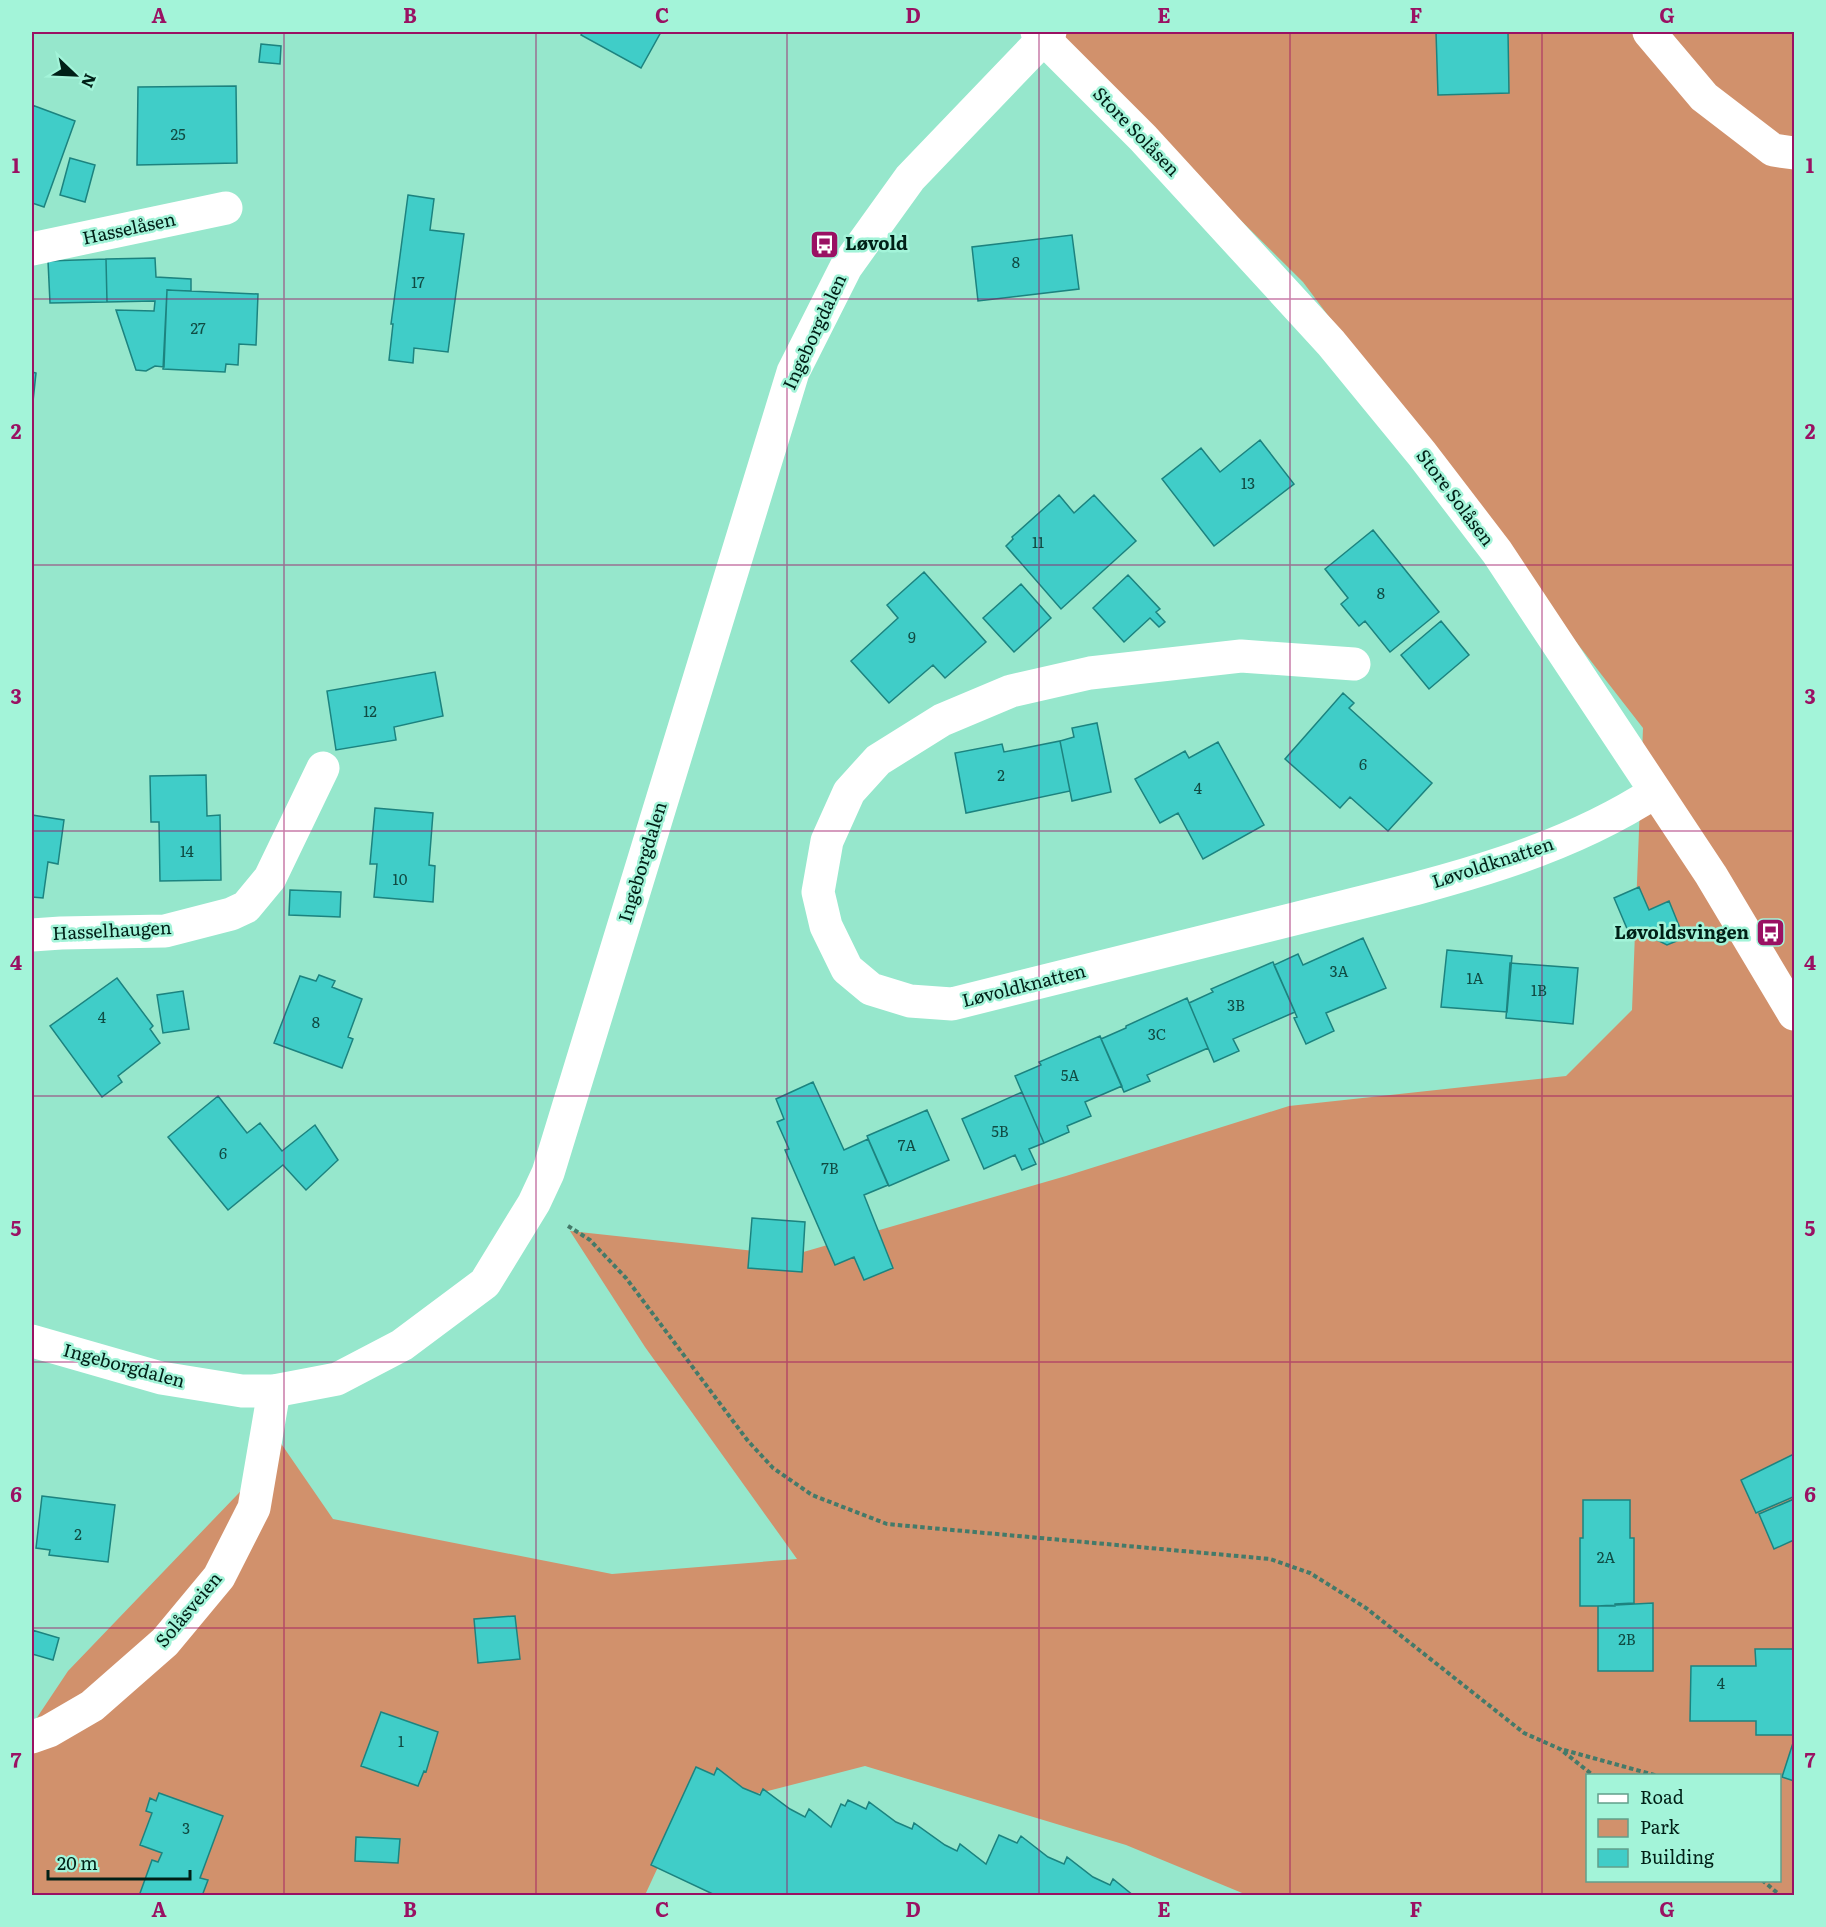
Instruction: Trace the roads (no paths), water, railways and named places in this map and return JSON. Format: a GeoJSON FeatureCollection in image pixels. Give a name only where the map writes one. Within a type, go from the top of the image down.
{"type":"FeatureCollection","features":[{"type":"Feature","properties":{"kind":"street"},"geometry":{"type":"LineString","coordinates":[[1650,32],[1704,97],[1773,150],[1794,153]]}},
{"type":"Feature","properties":{"kind":"street","name":"Store Solåsen"},"geometry":{"type":"LineString","coordinates":[[1044,33],[1330,343],[1414,445],[1497,552],[1711,874],[1794,1014]]}},
{"type":"Feature","properties":{"kind":"street","name":"Ingeborgdalen"},"geometry":{"type":"LineString","coordinates":[[32,1341],[161,1378],[242,1391],[274,1391],[337,1379],[402,1345],[485,1283],[534,1203],[552,1162],[793,372],[846,267],[910,178],[1044,33]]}},
{"type":"Feature","properties":{"kind":"street","name":"Hasselåsen"},"geometry":{"type":"LineString","coordinates":[[32,249],[226,208]]}},
{"type":"Feature","properties":{"kind":"street","name":"Løvoldknatten"},"geometry":{"type":"LineString","coordinates":[[1354,664],[1241,656],[1090,673],[1011,691],[942,720],[878,760],[849,792],[827,841],[818,892],[826,926],[847,969],[872,989],[910,1001],[952,1004],[1414,889],[1542,850],[1627,810],[1655,792]]}},
{"type":"Feature","properties":{"kind":"street","name":"Hasselhaugen"},"geometry":{"type":"LineString","coordinates":[[32,935],[165,931],[231,914],[246,907],[270,878],[323,768]]}},
{"type":"Feature","properties":{"kind":"street","name":"Solåsveien"},"geometry":{"type":"LineString","coordinates":[[32,1737],[49,1731],[92,1706],[165,1642],[219,1577],[254,1508],[274,1391]]}},
{"type":"Feature","properties":{"kind":"place","name":"Løvold"},"geometry":{"type":"Point","coordinates":[824,244]}},
{"type":"Feature","properties":{"kind":"place","name":"Løvoldsvingen"},"geometry":{"type":"Point","coordinates":[1770,933]}}]}
